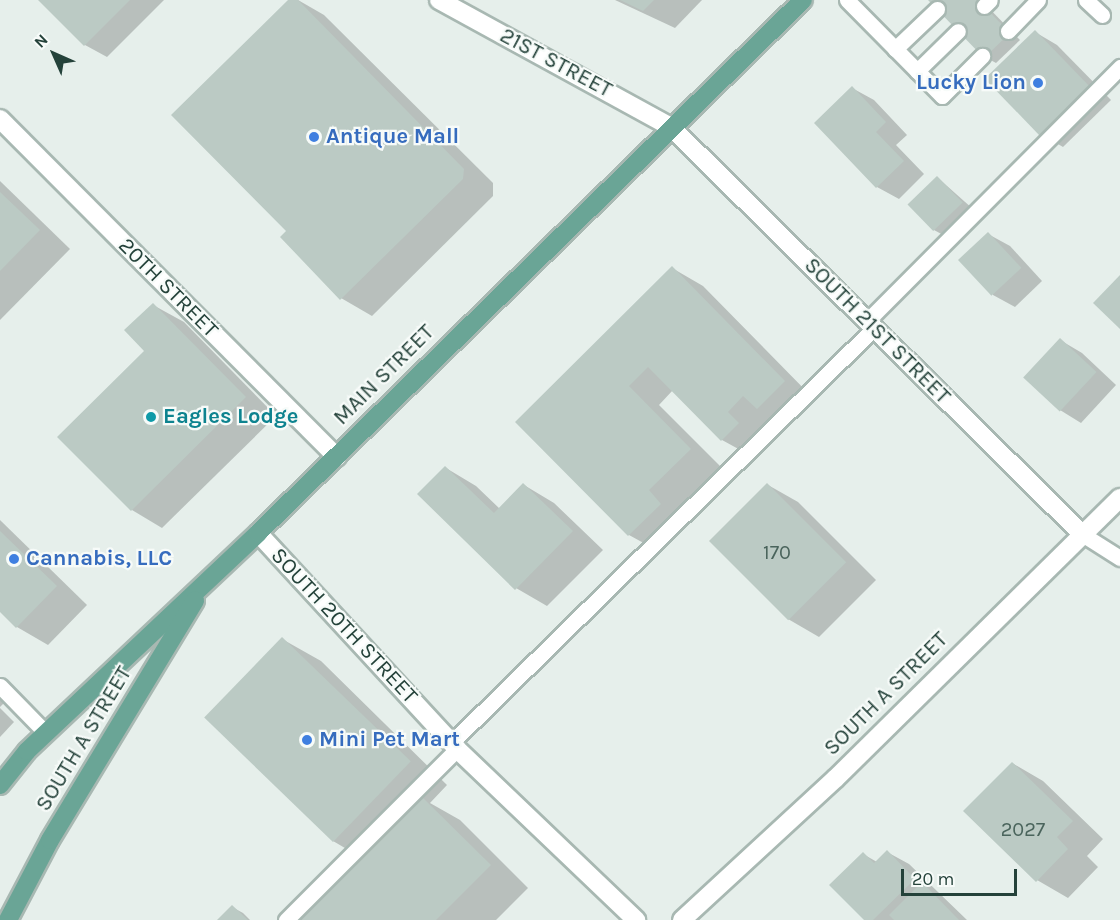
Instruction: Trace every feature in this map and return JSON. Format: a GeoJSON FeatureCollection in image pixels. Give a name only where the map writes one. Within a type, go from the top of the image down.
{"type":"FeatureCollection","features":[{"type":"Feature","properties":{"kind":"main road","name":"MAIN STREET"},"geometry":{"type":"LineString","coordinates":[[0,785],[46,733],[206,584],[803,0]]}},
{"type":"Feature","properties":{"kind":"main road","name":"SOUTH A STREET"},"geometry":{"type":"LineString","coordinates":[[8,920],[50,840],[206,584]]}},
{"type":"Feature","properties":{"kind":"street","name":"21ST STREET"},"geometry":{"type":"LineString","coordinates":[[439,0],[671,127]]}},
{"type":"Feature","properties":{"kind":"street","name":"20TH STREET"},"geometry":{"type":"LineString","coordinates":[[0,120],[337,457]]}},
{"type":"Feature","properties":{"kind":"street","name":"SOUTH 21ST STREET"},"geometry":{"type":"LineString","coordinates":[[671,127],[1082,534]]}},
{"type":"Feature","properties":{"kind":"street","name":"SOUTH A STREET"},"geometry":{"type":"LineString","coordinates":[[682,920],[836,778],[1120,498]]}},
{"type":"Feature","properties":{"kind":"street","name":"SOUTH 20TH STREET"},"geometry":{"type":"LineString","coordinates":[[258,533],[454,746],[636,920]]}},
{"type":"Feature","properties":{"kind":"lane"},"geometry":{"type":"LineString","coordinates":[[847,0],[942,96],[982,56]]}},
{"type":"Feature","properties":{"kind":"lane"},"geometry":{"type":"LineString","coordinates":[[1008,31],[1038,0]]}},
{"type":"Feature","properties":{"kind":"lane"},"geometry":{"type":"LineString","coordinates":[[1086,0],[1102,15]]}},
{"type":"Feature","properties":{"kind":"lane"},"geometry":{"type":"LineString","coordinates":[[895,49],[937,9]]}},
{"type":"Feature","properties":{"kind":"lane"},"geometry":{"type":"LineString","coordinates":[[917,71],[958,31]]}},
{"type":"Feature","properties":{"kind":"lane"},"geometry":{"type":"LineString","coordinates":[[286,920],[454,746],[871,325],[1120,67]]}},
{"type":"Feature","properties":{"kind":"lane"},"geometry":{"type":"LineString","coordinates":[[1082,534],[1120,558]]}},
{"type":"Feature","properties":{"kind":"lane"},"geometry":{"type":"LineString","coordinates":[[0,686],[46,733]]}},
{"type":"Feature","properties":{"kind":"building"},"geometry":{"type":"Polygon","coordinates":[[[38,0],[130,0],[84,46],[38,0]]]}},
{"type":"Feature","properties":{"kind":"building","name":"Antique Mall"},"geometry":{"type":"Polygon","coordinates":[[[288,0],[298,0],[464,169],[463,179],[340,300],[280,237],[286,231],[171,115],[288,0]]]}},
{"type":"Feature","properties":{"kind":"building"},"geometry":{"type":"Polygon","coordinates":[[[620,0],[654,0],[643,11],[620,0]]]}},
{"type":"Feature","properties":{"kind":"building"},"geometry":{"type":"Polygon","coordinates":[[[928,0],[978,0],[1010,33],[984,58],[928,0]]]}},
{"type":"Feature","properties":{"kind":"building","name":"Lucky Lion"},"geometry":{"type":"Polygon","coordinates":[[[1035,30],[1090,87],[1040,135],[985,79],[1035,30]]]}},
{"type":"Feature","properties":{"kind":"building"},"geometry":{"type":"Polygon","coordinates":[[[852,86],[886,122],[876,132],[904,161],[876,188],[814,123],[852,86]]]}},
{"type":"Feature","properties":{"kind":"building"},"geometry":{"type":"Polygon","coordinates":[[[937,176],[963,203],[933,231],[908,204],[937,176]]]}},
{"type":"Feature","properties":{"kind":"building"},"geometry":{"type":"Polygon","coordinates":[[[0,192],[40,230],[0,271],[0,192]]]}},
{"type":"Feature","properties":{"kind":"building"},"geometry":{"type":"Polygon","coordinates":[[[988,232],[1021,268],[991,296],[958,260],[988,232]]]}},
{"type":"Feature","properties":{"kind":"building"},"geometry":{"type":"Polygon","coordinates":[[[672,266],[785,381],[757,409],[743,396],[728,412],[739,423],[721,441],[648,367],[629,386],[691,449],[649,490],[661,504],[628,536],[515,422],[672,266]]]}},
{"type":"Feature","properties":{"kind":"building"},"geometry":{"type":"Polygon","coordinates":[[[1120,275],[1120,329],[1093,303],[1120,275]]]}},
{"type":"Feature","properties":{"kind":"building","name":"Eagles Lodge"},"geometry":{"type":"Polygon","coordinates":[[[153,303],[246,397],[131,511],[57,437],[144,351],[124,330],[153,303]]]}},
{"type":"Feature","properties":{"kind":"building"},"geometry":{"type":"Polygon","coordinates":[[[1060,338],[1097,372],[1060,412],[1023,377],[1060,338]]]}},
{"type":"Feature","properties":{"kind":"building"},"geometry":{"type":"Polygon","coordinates":[[[445,466],[494,513],[523,483],[573,531],[515,590],[417,494],[445,466]]]}},
{"type":"Feature","properties":{"kind":"building"},"geometry":{"type":"Polygon","coordinates":[[[767,483],[846,562],[788,620],[709,541],[767,483]]]}},
{"type":"Feature","properties":{"kind":"building","name":"Cannabis, LLC"},"geometry":{"type":"Polygon","coordinates":[[[0,531],[57,586],[16,628],[0,612],[0,531]]]}},
{"type":"Feature","properties":{"kind":"building","name":"Mini Pet Mart"},"geometry":{"type":"Polygon","coordinates":[[[282,637],[411,761],[333,842],[204,718],[282,637]]]}},
{"type":"Feature","properties":{"kind":"building"},"geometry":{"type":"Polygon","coordinates":[[[1012,762],[1073,821],[1057,837],[1068,849],[1036,882],[963,811],[1012,762]]]}},
{"type":"Feature","properties":{"kind":"building"},"geometry":{"type":"Polygon","coordinates":[[[421,796],[491,865],[436,920],[298,920],[421,796]]]}},
{"type":"Feature","properties":{"kind":"building"},"geometry":{"type":"Polygon","coordinates":[[[887,850],[915,879],[873,920],[864,920],[829,885],[863,852],[874,863],[887,850]]]}},
{"type":"Feature","properties":{"kind":"building"},"geometry":{"type":"Polygon","coordinates":[[[922,882],[959,920],[894,920],[889,915],[922,882]]]}},
{"type":"Feature","properties":{"kind":"building"},"geometry":{"type":"Polygon","coordinates":[[[232,905],[248,920],[217,920],[232,905]]]}},
{"type":"Feature","properties":{"kind":"place","name":"Lucky Lion"},"geometry":{"type":"Point","coordinates":[1038,83]}},
{"type":"Feature","properties":{"kind":"place","name":"Antique Mall"},"geometry":{"type":"Point","coordinates":[314,137]}},
{"type":"Feature","properties":{"kind":"place","name":"Eagles Lodge"},"geometry":{"type":"Point","coordinates":[151,417]}},
{"type":"Feature","properties":{"kind":"place","name":"Cannabis, LLC"},"geometry":{"type":"Point","coordinates":[14,559]}},
{"type":"Feature","properties":{"kind":"place","name":"Mini Pet Mart"},"geometry":{"type":"Point","coordinates":[307,740]}}]}
